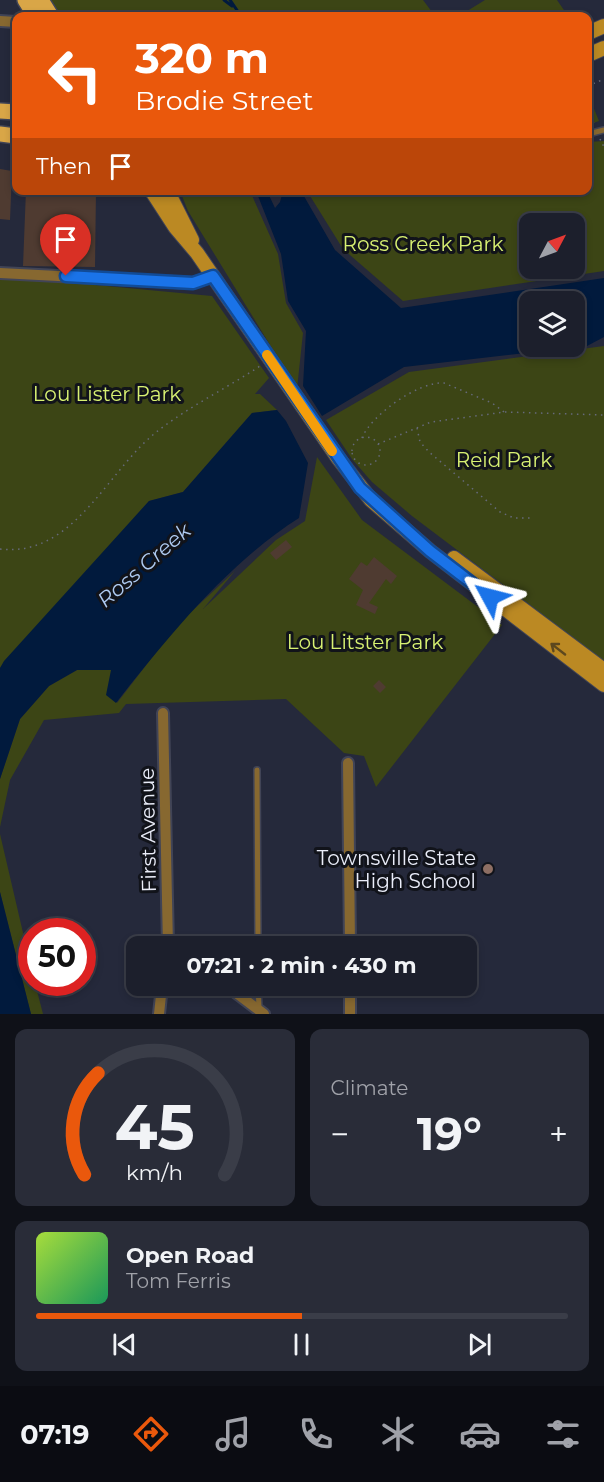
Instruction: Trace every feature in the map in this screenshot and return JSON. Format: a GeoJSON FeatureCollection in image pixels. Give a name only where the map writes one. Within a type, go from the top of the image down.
{"type":"FeatureCollection","features":[{"type":"Feature","properties":{"kind":"main road"},"geometry":{"type":"LineString","coordinates":[[154,195],[175,227],[197,252],[338,458],[371,500],[403,528],[604,685]]}},
{"type":"Feature","properties":{"kind":"main road"},"geometry":{"type":"LineString","coordinates":[[169,195],[197,252]]}},
{"type":"Feature","properties":{"kind":"main road"},"geometry":{"type":"LineString","coordinates":[[403,528],[435,545],[604,670]]}},
{"type":"Feature","properties":{"kind":"street"},"geometry":{"type":"LineString","coordinates":[[0,273],[193,283],[213,276]]}},
{"type":"Feature","properties":{"kind":"street","name":"First Avenue"},"geometry":{"type":"LineString","coordinates":[[163,713],[171,936]]}},
{"type":"Feature","properties":{"kind":"street"},"geometry":{"type":"LineString","coordinates":[[348,763],[350,936]]}},
{"type":"Feature","properties":{"kind":"street"},"geometry":{"type":"LineString","coordinates":[[159,1014],[161,996]]}},
{"type":"Feature","properties":{"kind":"street"},"geometry":{"type":"LineString","coordinates":[[240,996],[261,1012]]}},
{"type":"Feature","properties":{"kind":"street"},"geometry":{"type":"LineString","coordinates":[[350,996],[350,1014]]}},
{"type":"Feature","properties":{"kind":"lane"},"geometry":{"type":"LineString","coordinates":[[257,770],[258,936]]}},
{"type":"Feature","properties":{"kind":"lane"},"geometry":{"type":"LineString","coordinates":[[259,996],[261,1012]]}},
{"type":"Feature","properties":{"kind":"path"},"geometry":{"type":"LineString","coordinates":[[0,549],[21,550],[49,541],[81,514],[158,430],[261,366]]}},
{"type":"Feature","properties":{"kind":"path"},"geometry":{"type":"LineString","coordinates":[[362,438],[371,438],[378,444],[380,453],[376,461],[368,466],[359,464],[352,452],[355,443],[362,438],[373,421],[407,395],[435,382],[444,382],[492,403],[505,412]]}},
{"type":"Feature","properties":{"kind":"path"},"geometry":{"type":"LineString","coordinates":[[378,444],[431,422],[505,412],[604,415]]}},
{"type":"Feature","properties":{"kind":"path"},"geometry":{"type":"LineString","coordinates":[[417,428],[424,447],[500,512],[514,518],[533,518]]}},
{"type":"Feature","properties":{"kind":"green space"},"geometry":{"type":"Polygon","coordinates":[[[50,0],[423,0],[432,12],[57,12],[50,0]]]}},
{"type":"Feature","properties":{"kind":"green space"},"geometry":{"type":"Polygon","coordinates":[[[485,0],[557,0],[565,12],[466,12],[485,0]]]}},
{"type":"Feature","properties":{"kind":"green space"},"geometry":{"type":"Polygon","coordinates":[[[592,104],[599,121],[592,124],[592,104]]]}},
{"type":"Feature","properties":{"kind":"green space","name":"Ross Creek Park"},"geometry":{"type":"Polygon","coordinates":[[[604,141],[604,271],[585,274],[585,213],[519,213],[519,279],[550,279],[403,301],[343,249],[309,195],[592,195],[592,142],[604,141]]]}},
{"type":"Feature","properties":{"kind":"green space"},"geometry":{"type":"Polygon","coordinates":[[[182,195],[252,195],[278,254],[286,303],[303,333],[297,389],[188,211],[182,195]]]}},
{"type":"Feature","properties":{"kind":"green space","name":"Lou Lister Park"},"geometry":{"type":"Polygon","coordinates":[[[0,276],[212,296],[269,378],[255,394],[260,394],[277,410],[252,413],[183,492],[149,501],[0,668],[0,276]]]}},
{"type":"Feature","properties":{"kind":"green space","name":"Reid Park"},"geometry":{"type":"Polygon","coordinates":[[[604,346],[604,661],[412,516],[372,482],[352,459],[326,420],[409,372],[522,357],[585,357],[585,349],[604,346]]]}},
{"type":"Feature","properties":{"kind":"green space","name":"Lou Litster Park"},"geometry":{"type":"Polygon","coordinates":[[[317,457],[362,520],[502,625],[376,787],[364,756],[344,753],[286,699],[126,704],[119,713],[44,720],[10,780],[0,827],[0,779],[20,719],[49,686],[77,670],[111,670],[117,703],[177,625],[235,571],[203,609],[276,540],[305,521],[317,457]]]}},
{"type":"Feature","properties":{"kind":"green space"},"geometry":{"type":"Polygon","coordinates":[[[0,834],[20,918],[18,963],[0,892],[0,834]]]}},
{"type":"Feature","properties":{"kind":"green space"},"geometry":{"type":"Polygon","coordinates":[[[26,996],[38,996],[43,1014],[31,1014],[26,996]]]}},
{"type":"Feature","properties":{"kind":"water"},"geometry":{"type":"Polygon","coordinates":[[[258,195],[269,195],[275,208],[282,195],[303,195],[335,250],[401,308],[604,278],[604,337],[587,346],[585,346],[585,291],[519,291],[519,354],[404,367],[322,416],[303,386],[306,331],[288,301],[281,254],[258,195]]]}},
{"type":"Feature","properties":{"kind":"water","name":"Ross Creek"},"geometry":{"type":"Polygon","coordinates":[[[277,410],[286,421],[308,463],[299,518],[273,536],[223,579],[156,653],[116,703],[106,695],[111,670],[77,670],[49,686],[20,719],[0,779],[0,668],[4,661],[149,501],[183,492],[252,413],[277,410]]]}},
{"type":"Feature","properties":{"kind":"water"},"geometry":{"type":"Polygon","coordinates":[[[0,892],[18,963],[18,996],[26,996],[31,1014],[0,1014],[0,892]]]}},
{"type":"Feature","properties":{"kind":"building"},"geometry":{"type":"Polygon","coordinates":[[[0,169],[12,171],[10,220],[0,219],[0,169]]]}},
{"type":"Feature","properties":{"kind":"building"},"geometry":{"type":"Polygon","coordinates":[[[26,195],[96,195],[95,267],[23,266],[26,195]]]}},
{"type":"Feature","properties":{"kind":"building"},"geometry":{"type":"Polygon","coordinates":[[[286,540],[292,547],[276,560],[270,553],[286,540]]]}},
{"type":"Feature","properties":{"kind":"building"},"geometry":{"type":"Polygon","coordinates":[[[374,557],[397,576],[391,584],[386,579],[369,603],[378,607],[375,614],[356,605],[363,590],[349,579],[361,562],[367,566],[374,557]]]}},
{"type":"Feature","properties":{"kind":"building"},"geometry":{"type":"Polygon","coordinates":[[[379,680],[386,687],[380,693],[373,686],[379,680]]]}},
{"type":"Feature","properties":{"kind":"waterway"},"geometry":{"type":"LineString","coordinates":[[224,0],[232,6]]}},
{"type":"Feature","properties":{"kind":"waterway"},"geometry":{"type":"LineString","coordinates":[[230,0],[238,12]]}},
{"type":"Feature","properties":{"kind":"slow traffic"},"geometry":{"type":"LineString","coordinates":[[267,355],[332,451]]}},
{"type":"Feature","properties":{"kind":"place","name":"Townsville State High School"},"geometry":{"type":"Point","coordinates":[488,869]}},
{"type":"Feature","properties":{"kind":"route"},"geometry":{"type":"LineString","coordinates":[[66,276],[193,283],[213,276],[360,488],[430,551],[490,597]]}}]}
